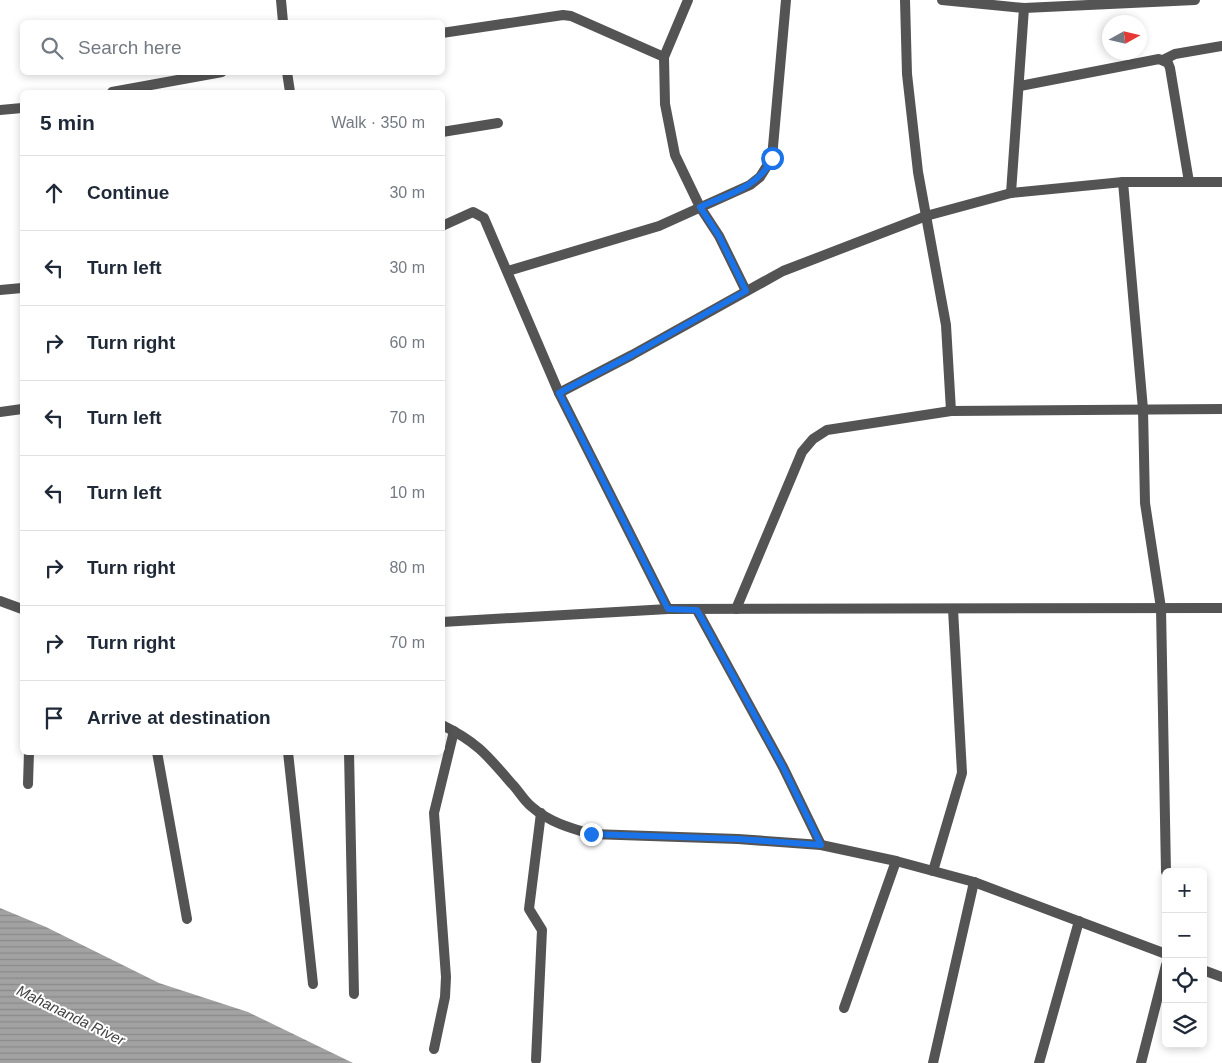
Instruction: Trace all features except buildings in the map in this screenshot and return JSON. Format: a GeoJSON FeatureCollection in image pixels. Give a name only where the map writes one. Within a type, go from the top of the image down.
{"type":"FeatureCollection","features":[{"type":"Feature","properties":{"kind":"street"},"geometry":{"type":"LineString","coordinates":[[282,0],[283,20]]}},
{"type":"Feature","properties":{"kind":"street"},"geometry":{"type":"LineString","coordinates":[[688,0],[664,57],[665,104],[675,155],[700,207],[719,236],[746,291]]}},
{"type":"Feature","properties":{"kind":"street"},"geometry":{"type":"LineString","coordinates":[[508,271],[659,226],[750,185],[768,166],[772,158],[786,0]]}},
{"type":"Feature","properties":{"kind":"street"},"geometry":{"type":"LineString","coordinates":[[905,0],[907,74],[918,172],[946,325],[951,411]]}},
{"type":"Feature","properties":{"kind":"street"},"geometry":{"type":"LineString","coordinates":[[942,0],[1024,8],[1195,0]]}},
{"type":"Feature","properties":{"kind":"street"},"geometry":{"type":"LineString","coordinates":[[1011,193],[1024,8]]}},
{"type":"Feature","properties":{"kind":"street"},"geometry":{"type":"LineString","coordinates":[[445,33],[563,15],[571,16],[664,57]]}},
{"type":"Feature","properties":{"kind":"street"},"geometry":{"type":"LineString","coordinates":[[1020,86],[1163,60],[1175,54],[1222,46]]}},
{"type":"Feature","properties":{"kind":"street"},"geometry":{"type":"LineString","coordinates":[[1163,60],[1170,68],[1189,182]]}},
{"type":"Feature","properties":{"kind":"street"},"geometry":{"type":"LineString","coordinates":[[123,90],[206,75]]}},
{"type":"Feature","properties":{"kind":"street"},"geometry":{"type":"LineString","coordinates":[[287,75],[290,90]]}},
{"type":"Feature","properties":{"kind":"street"},"geometry":{"type":"LineString","coordinates":[[0,110],[20,108]]}},
{"type":"Feature","properties":{"kind":"street"},"geometry":{"type":"LineString","coordinates":[[445,132],[498,123]]}},
{"type":"Feature","properties":{"kind":"street"},"geometry":{"type":"LineString","coordinates":[[1123,182],[1143,409],[1145,503],[1161,608],[1166,868]]}},
{"type":"Feature","properties":{"kind":"street"},"geometry":{"type":"LineString","coordinates":[[559,393],[632,355],[783,271],[926,216],[1011,193],[1123,182],[1222,182]]}},
{"type":"Feature","properties":{"kind":"street"},"geometry":{"type":"LineString","coordinates":[[445,224],[466,214],[480,214],[484,218],[559,393],[668,609]]}},
{"type":"Feature","properties":{"kind":"street"},"geometry":{"type":"LineString","coordinates":[[0,290],[20,288]]}},
{"type":"Feature","properties":{"kind":"street"},"geometry":{"type":"LineString","coordinates":[[0,412],[20,409]]}},
{"type":"Feature","properties":{"kind":"street"},"geometry":{"type":"LineString","coordinates":[[736,609],[802,452],[813,439],[827,430],[951,411],[1222,409]]}},
{"type":"Feature","properties":{"kind":"street"},"geometry":{"type":"LineString","coordinates":[[0,601],[20,608]]}},
{"type":"Feature","properties":{"kind":"street"},"geometry":{"type":"LineString","coordinates":[[933,870],[962,773],[953,608]]}},
{"type":"Feature","properties":{"kind":"street"},"geometry":{"type":"LineString","coordinates":[[445,622],[668,609],[1222,608]]}},
{"type":"Feature","properties":{"kind":"street"},"geometry":{"type":"LineString","coordinates":[[697,610],[783,767],[821,845]]}},
{"type":"Feature","properties":{"kind":"street"},"geometry":{"type":"LineString","coordinates":[[445,726],[482,749],[532,807],[555,823],[591,834],[738,839],[821,845],[896,861],[974,882],[1162,952]]}},
{"type":"Feature","properties":{"kind":"street"},"geometry":{"type":"LineString","coordinates":[[434,1049],[445,997],[446,977],[434,813],[454,731]]}},
{"type":"Feature","properties":{"kind":"street"},"geometry":{"type":"LineString","coordinates":[[28,784],[29,755]]}},
{"type":"Feature","properties":{"kind":"street"},"geometry":{"type":"LineString","coordinates":[[159,755],[187,919]]}},
{"type":"Feature","properties":{"kind":"street"},"geometry":{"type":"LineString","coordinates":[[288,755],[312,984]]}},
{"type":"Feature","properties":{"kind":"street"},"geometry":{"type":"LineString","coordinates":[[349,755],[354,994]]}},
{"type":"Feature","properties":{"kind":"street"},"geometry":{"type":"LineString","coordinates":[[536,1060],[542,930],[529,910],[541,813]]}},
{"type":"Feature","properties":{"kind":"street"},"geometry":{"type":"LineString","coordinates":[[844,1008],[896,861]]}},
{"type":"Feature","properties":{"kind":"street"},"geometry":{"type":"LineString","coordinates":[[933,1063],[974,882]]}},
{"type":"Feature","properties":{"kind":"street"},"geometry":{"type":"LineString","coordinates":[[1039,1063],[1079,921]]}},
{"type":"Feature","properties":{"kind":"street"},"geometry":{"type":"LineString","coordinates":[[1207,971],[1222,977]]}},
{"type":"Feature","properties":{"kind":"street"},"geometry":{"type":"LineString","coordinates":[[1141,1063],[1162,981]]}},
{"type":"Feature","properties":{"kind":"water","name":"Mahananda River"},"geometry":{"type":"Polygon","coordinates":[[[0,908],[46,927],[159,983],[248,1012],[353,1063],[0,1063],[0,908]]]}},
{"type":"Feature","properties":{"kind":"route"},"geometry":{"type":"LineString","coordinates":[[591,834],[738,839],[821,845],[783,767],[697,610],[668,609],[559,393],[632,355],[746,291],[719,236],[700,207],[750,185],[760,177],[772,158]]}}]}
